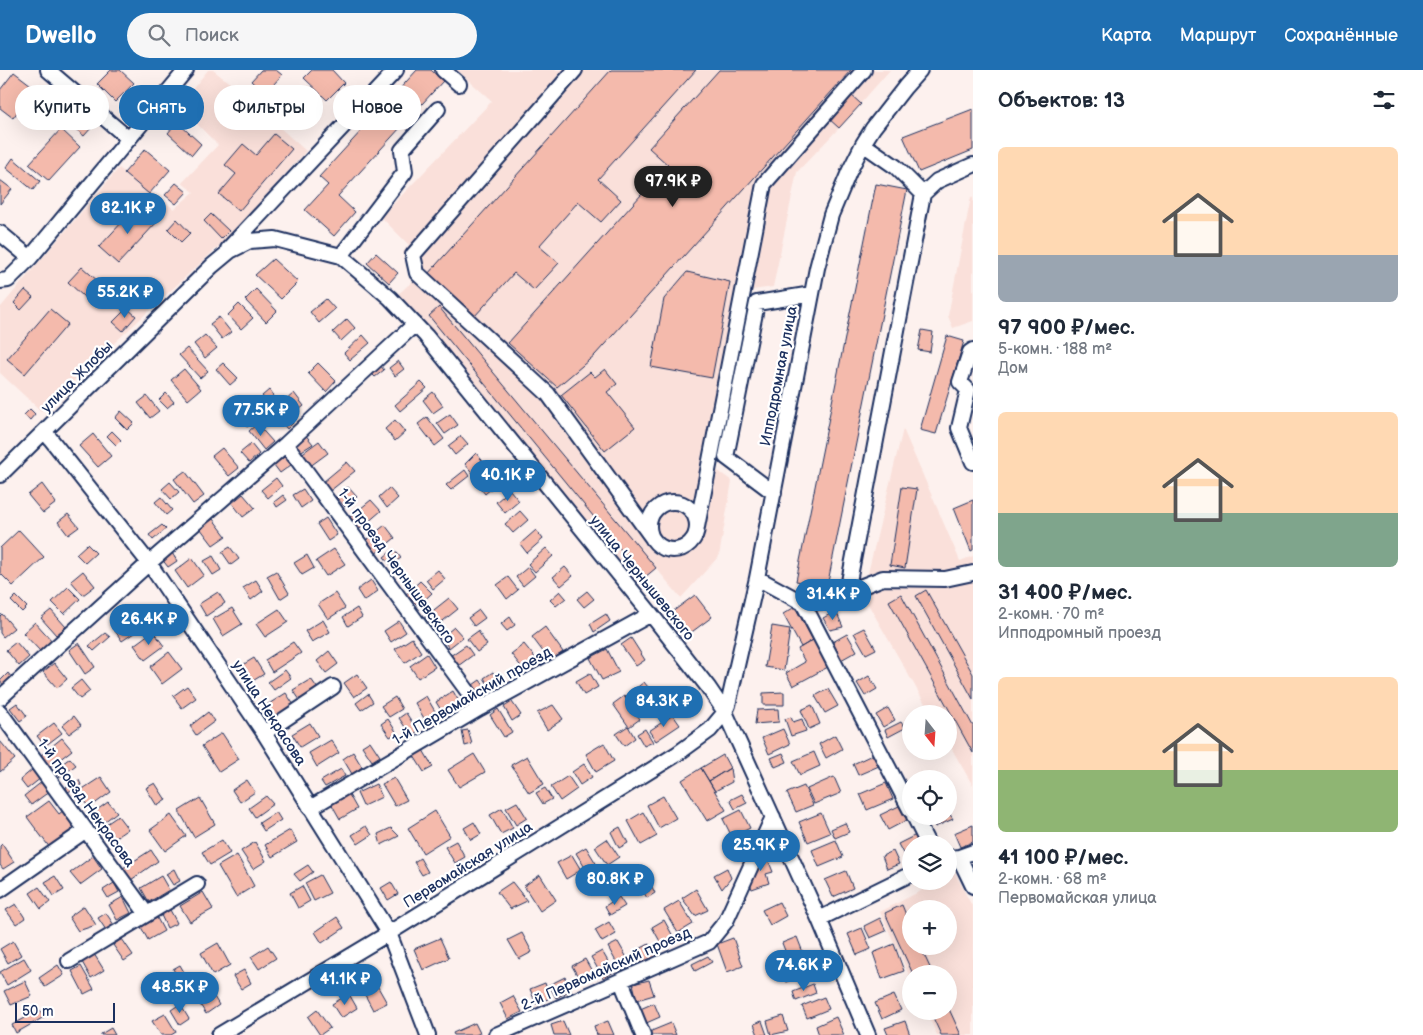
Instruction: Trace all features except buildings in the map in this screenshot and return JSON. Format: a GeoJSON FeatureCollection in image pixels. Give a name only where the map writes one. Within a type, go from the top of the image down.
{"type":"FeatureCollection","features":[{"type":"Feature","properties":{"kind":"street"},"geometry":{"type":"LineString","coordinates":[[48,70],[129,139]]}},
{"type":"Feature","properties":{"kind":"street"},"geometry":{"type":"LineString","coordinates":[[0,281],[8,280],[30,258],[186,70]]}},
{"type":"Feature","properties":{"kind":"street"},"geometry":{"type":"LineString","coordinates":[[212,266],[396,70]]}},
{"type":"Feature","properties":{"kind":"street"},"geometry":{"type":"LineString","coordinates":[[442,70],[459,84]]}},
{"type":"Feature","properties":{"kind":"street"},"geometry":{"type":"LineString","coordinates":[[576,70],[413,255],[417,273],[548,394],[653,539],[664,548],[680,548],[692,539],[696,527],[764,184],[864,70]]}},
{"type":"Feature","properties":{"kind":"street","name":"Ипподромная улица"},"geometry":{"type":"LineString","coordinates":[[725,712],[736,674],[757,578],[812,294],[832,215],[848,172],[864,144],[894,101],[920,70]]}},
{"type":"Feature","properties":{"kind":"street"},"geometry":{"type":"LineString","coordinates":[[341,256],[405,172],[402,150],[438,109]]}},
{"type":"Feature","properties":{"kind":"street"},"geometry":{"type":"LineString","coordinates":[[864,144],[896,166],[924,194]]}},
{"type":"Feature","properties":{"kind":"street"},"geometry":{"type":"LineString","coordinates":[[847,592],[924,194],[937,181],[973,166]]}},
{"type":"Feature","properties":{"kind":"street"},"geometry":{"type":"LineString","coordinates":[[0,234],[30,258]]}},
{"type":"Feature","properties":{"kind":"street","name":"улица Жлобы"},"geometry":{"type":"LineString","coordinates":[[0,475],[212,266],[230,251],[250,241],[275,239]]}},
{"type":"Feature","properties":{"kind":"street","name":"улица Чернышевского"},"geometry":{"type":"LineString","coordinates":[[275,239],[341,256],[390,298],[415,324],[708,687],[725,712],[819,919],[868,1035]]}},
{"type":"Feature","properties":{"kind":"street"},"geometry":{"type":"LineString","coordinates":[[774,493],[726,457],[758,303],[812,294]]}},
{"type":"Feature","properties":{"kind":"street"},"geometry":{"type":"LineString","coordinates":[[0,698],[148,563],[286,444],[415,324]]}},
{"type":"Feature","properties":{"kind":"street"},"geometry":{"type":"LineString","coordinates":[[973,350],[970,352],[960,382],[968,390],[959,428],[973,462]]}},
{"type":"Feature","properties":{"kind":"street","name":"улица Некрасова"},"geometry":{"type":"LineString","coordinates":[[45,432],[148,563],[264,733],[389,934],[428,1035]]}},
{"type":"Feature","properties":{"kind":"street","name":"1-й проезд Чернышевского"},"geometry":{"type":"LineString","coordinates":[[286,444],[480,708]]}},
{"type":"Feature","properties":{"kind":"street"},"geometry":{"type":"LineString","coordinates":[[653,539],[649,527],[650,518],[658,507],[668,502],[681,503],[687,506],[695,516],[696,527]]}},
{"type":"Feature","properties":{"kind":"street"},"geometry":{"type":"LineString","coordinates":[[757,578],[803,602],[837,600],[847,592],[883,578],[945,579],[973,573]]}},
{"type":"Feature","properties":{"kind":"street"},"geometry":{"type":"LineString","coordinates":[[803,602],[902,794]]}},
{"type":"Feature","properties":{"kind":"street","name":"1-й Первомайский проезд"},"geometry":{"type":"LineString","coordinates":[[310,808],[480,708],[651,614]]}},
{"type":"Feature","properties":{"kind":"street"},"geometry":{"type":"LineString","coordinates":[[264,733],[333,687]]}},
{"type":"Feature","properties":{"kind":"street","name":"1-й проезд Некрасова"},"geometry":{"type":"LineString","coordinates":[[0,712],[146,913]]}},
{"type":"Feature","properties":{"kind":"street","name":"Первомайская улица"},"geometry":{"type":"LineString","coordinates":[[219,1035],[389,934],[677,754],[710,730],[725,712]]}},
{"type":"Feature","properties":{"kind":"street","name":"2-й Первомайский проезд"},"geometry":{"type":"LineString","coordinates":[[496,1035],[709,942],[726,921],[773,817]]}},
{"type":"Feature","properties":{"kind":"street"},"geometry":{"type":"LineString","coordinates":[[0,890],[86,830]]}},
{"type":"Feature","properties":{"kind":"street"},"geometry":{"type":"LineString","coordinates":[[957,857],[973,852]]}},
{"type":"Feature","properties":{"kind":"street"},"geometry":{"type":"LineString","coordinates":[[957,862],[973,886]]}},
{"type":"Feature","properties":{"kind":"street"},"geometry":{"type":"LineString","coordinates":[[819,919],[902,878]]}},
{"type":"Feature","properties":{"kind":"street"},"geometry":{"type":"LineString","coordinates":[[69,961],[197,884]]}},
{"type":"Feature","properties":{"kind":"street"},"geometry":{"type":"LineString","coordinates":[[622,981],[643,1035]]}},
{"type":"Feature","properties":{"kind":"shaded area"},"geometry":{"type":"Polygon","coordinates":[[[208,70],[213,70],[232,85],[214,85],[214,130],[282,130],[306,151],[234,232],[41,411],[0,373],[0,308],[119,168],[174,209],[194,192],[182,183],[218,145],[203,130],[204,85],[196,85],[208,70]]]}},
{"type":"Feature","properties":{"kind":"shaded area"},"geometry":{"type":"Polygon","coordinates":[[[457,70],[890,70],[797,172],[773,287],[752,290],[714,468],[732,481],[719,556],[681,598],[656,568],[634,586],[425,325],[396,296],[413,281],[403,253],[409,245],[381,217],[492,101],[457,70]]]}},
{"type":"Feature","properties":{"kind":"shaded area"},"geometry":{"type":"Polygon","coordinates":[[[971,197],[973,198],[973,321],[953,328],[948,316],[971,197]]]}},
{"type":"Feature","properties":{"kind":"shaded area"},"geometry":{"type":"Polygon","coordinates":[[[903,429],[960,561],[973,556],[973,786],[958,760],[958,705],[926,705],[868,604],[860,606],[903,429]]]}},
{"type":"Feature","properties":{"kind":"shaded area"},"geometry":{"type":"Polygon","coordinates":[[[957,877],[973,908],[973,1035],[937,1035],[930,1020],[957,1020],[957,965],[905,965],[880,912],[902,901],[902,955],[957,955],[957,900],[903,900],[923,890],[957,890],[957,877]]]}}]}
